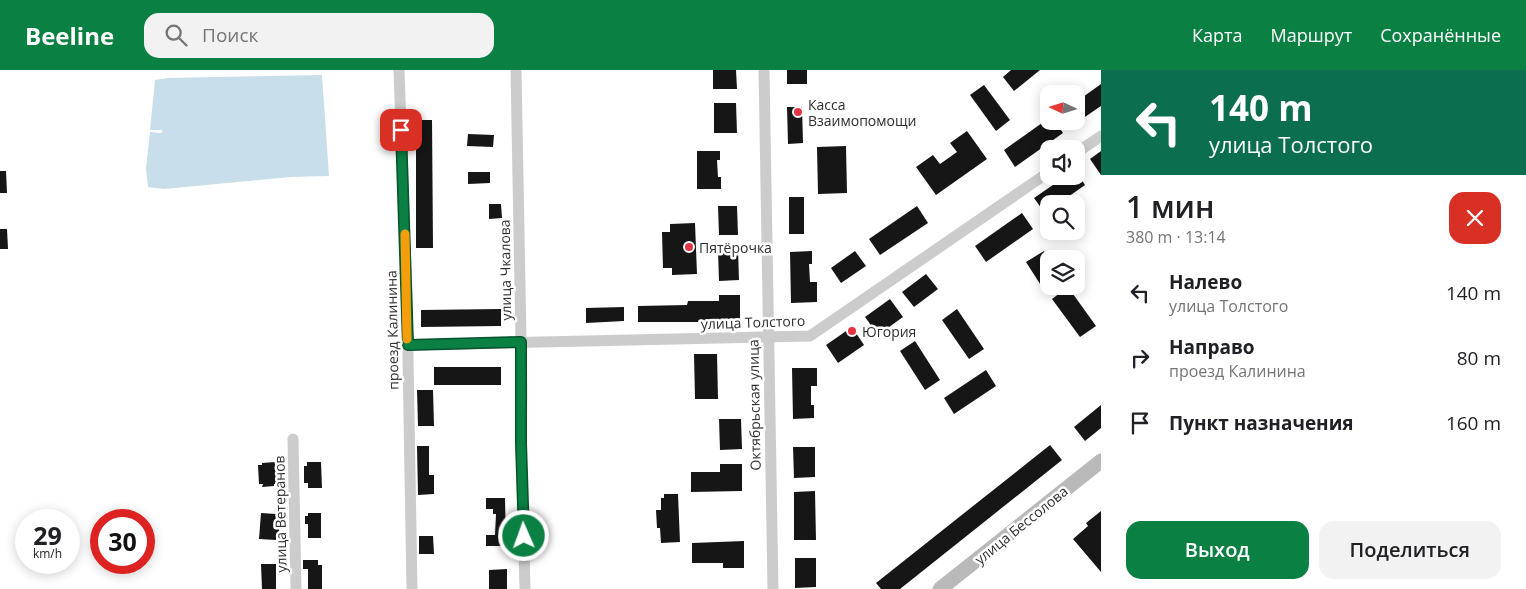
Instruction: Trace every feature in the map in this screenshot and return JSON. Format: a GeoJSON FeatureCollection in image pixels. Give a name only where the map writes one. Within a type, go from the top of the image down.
{"type":"FeatureCollection","features":[{"type":"Feature","properties":{"kind":"main road","name":"улица Бессолова"},"geometry":{"type":"LineString","coordinates":[[940,589],[1101,461]]}},
{"type":"Feature","properties":{"kind":"street","name":"проезд Калинина"},"geometry":{"type":"LineString","coordinates":[[399,70],[408,345],[412,589]]}},
{"type":"Feature","properties":{"kind":"street","name":"улица Чкалова"},"geometry":{"type":"LineString","coordinates":[[516,70],[525,589]]}},
{"type":"Feature","properties":{"kind":"street","name":"Октябрьская улица"},"geometry":{"type":"LineString","coordinates":[[764,70],[773,589]]}},
{"type":"Feature","properties":{"kind":"street"},"geometry":{"type":"LineString","coordinates":[[1085,147],[1101,136]]}},
{"type":"Feature","properties":{"kind":"street","name":"улица Толстого"},"geometry":{"type":"LineString","coordinates":[[408,345],[768,338],[802,337],[814,334],[1040,178]]}},
{"type":"Feature","properties":{"kind":"street","name":"улица Ветеранов"},"geometry":{"type":"LineString","coordinates":[[293,439],[296,589]]}},
{"type":"Feature","properties":{"kind":"water"},"geometry":{"type":"Polygon","coordinates":[[[322,75],[329,176],[291,177],[164,189],[148,187],[146,169],[150,132],[162,133],[162,130],[150,130],[155,80],[168,78],[322,75]]]}},
{"type":"Feature","properties":{"kind":"building"},"geometry":{"type":"Polygon","coordinates":[[[713,70],[736,70],[737,89],[713,89],[713,70]]]}},
{"type":"Feature","properties":{"kind":"building"},"geometry":{"type":"Polygon","coordinates":[[[787,70],[807,70],[807,84],[787,84],[787,70]]]}},
{"type":"Feature","properties":{"kind":"building"},"geometry":{"type":"Polygon","coordinates":[[[1011,70],[1040,70],[1014,91],[1003,77],[1011,70]]]}},
{"type":"Feature","properties":{"kind":"building"},"geometry":{"type":"Polygon","coordinates":[[[1101,84],[1101,106],[1085,117],[1085,96],[1101,84]]]}},
{"type":"Feature","properties":{"kind":"building"},"geometry":{"type":"Polygon","coordinates":[[[984,85],[1010,120],[996,131],[970,95],[984,85]]]}},
{"type":"Feature","properties":{"kind":"building"},"geometry":{"type":"Polygon","coordinates":[[[714,103],[736,103],[737,133],[714,133],[714,103]]]}},
{"type":"Feature","properties":{"kind":"building"},"geometry":{"type":"Polygon","coordinates":[[[787,107],[802,107],[803,143],[788,144],[787,107]]]}},
{"type":"Feature","properties":{"kind":"building"},"geometry":{"type":"Polygon","coordinates":[[[416,120],[432,120],[433,248],[416,248],[416,120]]]}},
{"type":"Feature","properties":{"kind":"building"},"geometry":{"type":"Polygon","coordinates":[[[1040,124],[1040,130],[1061,130],[1063,133],[1053,140],[1040,140],[1040,149],[1015,167],[1004,150],[1040,124]]]}},
{"type":"Feature","properties":{"kind":"building"},"geometry":{"type":"Polygon","coordinates":[[[967,131],[987,159],[936,195],[916,167],[933,155],[940,164],[957,152],[950,143],[967,131]]]}},
{"type":"Feature","properties":{"kind":"building"},"geometry":{"type":"Polygon","coordinates":[[[468,134],[494,135],[493,147],[467,146],[468,134]]]}},
{"type":"Feature","properties":{"kind":"building"},"geometry":{"type":"Polygon","coordinates":[[[846,146],[847,193],[818,194],[817,147],[846,146]]]}},
{"type":"Feature","properties":{"kind":"building"},"geometry":{"type":"Polygon","coordinates":[[[697,151],[720,151],[720,160],[717,160],[718,177],[721,177],[721,189],[697,189],[697,151]]]}},
{"type":"Feature","properties":{"kind":"building"},"geometry":{"type":"Polygon","coordinates":[[[1101,151],[1101,175],[1090,159],[1101,151]]]}},
{"type":"Feature","properties":{"kind":"building"},"geometry":{"type":"Polygon","coordinates":[[[0,171],[6,171],[7,193],[0,193],[0,171]]]}},
{"type":"Feature","properties":{"kind":"building"},"geometry":{"type":"Polygon","coordinates":[[[468,172],[490,172],[490,183],[468,184],[468,172]]]}},
{"type":"Feature","properties":{"kind":"building"},"geometry":{"type":"Polygon","coordinates":[[[1053,185],[1085,185],[1071,195],[1040,195],[1040,206],[1034,198],[1053,185]]]}},
{"type":"Feature","properties":{"kind":"building"},"geometry":{"type":"Polygon","coordinates":[[[789,197],[804,197],[804,234],[789,234],[789,197]]]}},
{"type":"Feature","properties":{"kind":"building"},"geometry":{"type":"Polygon","coordinates":[[[489,204],[501,204],[502,218],[489,219],[489,204]]]}},
{"type":"Feature","properties":{"kind":"building"},"geometry":{"type":"Polygon","coordinates":[[[718,206],[737,206],[738,235],[719,235],[718,206]]]}},
{"type":"Feature","properties":{"kind":"building"},"geometry":{"type":"Polygon","coordinates":[[[917,206],[928,223],[880,255],[869,239],[917,206]]]}},
{"type":"Feature","properties":{"kind":"building"},"geometry":{"type":"Polygon","coordinates":[[[1022,213],[1033,229],[986,262],[975,246],[1022,213]]]}},
{"type":"Feature","properties":{"kind":"building"},"geometry":{"type":"Polygon","coordinates":[[[695,223],[697,274],[672,275],[672,268],[663,268],[662,232],[670,232],[670,224],[695,223]]]}},
{"type":"Feature","properties":{"kind":"building"},"geometry":{"type":"Polygon","coordinates":[[[0,229],[7,229],[8,249],[0,249],[0,229]]]}},
{"type":"Feature","properties":{"kind":"building"},"geometry":{"type":"Polygon","coordinates":[[[738,249],[739,280],[719,281],[718,250],[738,249]]]}},
{"type":"Feature","properties":{"kind":"building"},"geometry":{"type":"Polygon","coordinates":[[[812,251],[812,264],[809,264],[810,282],[817,282],[817,302],[791,303],[790,252],[812,251]]]}},
{"type":"Feature","properties":{"kind":"building"},"geometry":{"type":"Polygon","coordinates":[[[855,251],[866,266],[841,283],[831,268],[855,251]]]}},
{"type":"Feature","properties":{"kind":"building"},"geometry":{"type":"Polygon","coordinates":[[[1040,253],[1040,284],[1026,262],[1040,253]]]}},
{"type":"Feature","properties":{"kind":"building"},"geometry":{"type":"Polygon","coordinates":[[[926,274],[938,289],[914,307],[902,292],[926,274]]]}},
{"type":"Feature","properties":{"kind":"building"},"geometry":{"type":"Polygon","coordinates":[[[719,295],[740,295],[740,322],[638,322],[638,306],[687,305],[688,301],[719,301],[719,295]]]}},
{"type":"Feature","properties":{"kind":"building"},"geometry":{"type":"Polygon","coordinates":[[[1057,295],[1074,295],[1096,326],[1080,337],[1052,299],[1057,295]]]}},
{"type":"Feature","properties":{"kind":"building"},"geometry":{"type":"Polygon","coordinates":[[[890,299],[903,317],[878,335],[865,317],[890,299]]]}},
{"type":"Feature","properties":{"kind":"building"},"geometry":{"type":"Polygon","coordinates":[[[624,307],[624,321],[586,323],[586,308],[624,307]]]}},
{"type":"Feature","properties":{"kind":"building"},"geometry":{"type":"Polygon","coordinates":[[[501,309],[501,326],[421,327],[421,310],[501,309]]]}},
{"type":"Feature","properties":{"kind":"building"},"geometry":{"type":"Polygon","coordinates":[[[957,309],[984,349],[969,359],[942,320],[957,309]]]}},
{"type":"Feature","properties":{"kind":"building"},"geometry":{"type":"Polygon","coordinates":[[[852,327],[864,345],[838,363],[826,345],[852,327]]]}},
{"type":"Feature","properties":{"kind":"building"},"geometry":{"type":"Polygon","coordinates":[[[915,341],[940,380],[925,390],[900,351],[915,341]]]}},
{"type":"Feature","properties":{"kind":"building"},"geometry":{"type":"Polygon","coordinates":[[[694,354],[717,354],[718,399],[695,399],[694,354]]]}},
{"type":"Feature","properties":{"kind":"building"},"geometry":{"type":"Polygon","coordinates":[[[434,367],[501,367],[501,385],[434,385],[434,367]]]}},
{"type":"Feature","properties":{"kind":"building"},"geometry":{"type":"Polygon","coordinates":[[[792,368],[817,368],[817,386],[811,386],[811,405],[814,405],[814,418],[793,419],[792,368]]]}},
{"type":"Feature","properties":{"kind":"building"},"geometry":{"type":"Polygon","coordinates":[[[986,370],[996,386],[954,414],[944,398],[986,370]]]}},
{"type":"Feature","properties":{"kind":"building"},"geometry":{"type":"Polygon","coordinates":[[[417,390],[433,390],[434,426],[418,426],[417,390]]]}},
{"type":"Feature","properties":{"kind":"building"},"geometry":{"type":"Polygon","coordinates":[[[1101,405],[1101,428],[1085,441],[1074,427],[1101,405]]]}},
{"type":"Feature","properties":{"kind":"building"},"geometry":{"type":"Polygon","coordinates":[[[719,419],[741,419],[742,449],[720,450],[719,419]]]}},
{"type":"Feature","properties":{"kind":"building"},"geometry":{"type":"Polygon","coordinates":[[[1050,445],[1062,460],[900,589],[881,589],[876,583],[1050,445]]]}},
{"type":"Feature","properties":{"kind":"building"},"geometry":{"type":"Polygon","coordinates":[[[417,446],[429,446],[429,475],[434,475],[434,494],[418,495],[417,446]]]}},
{"type":"Feature","properties":{"kind":"building"},"geometry":{"type":"Polygon","coordinates":[[[793,447],[815,447],[815,477],[794,478],[793,447]]]}},
{"type":"Feature","properties":{"kind":"building"},"geometry":{"type":"Polygon","coordinates":[[[275,462],[277,484],[262,487],[263,484],[259,484],[258,465],[275,462]]]}},
{"type":"Feature","properties":{"kind":"building"},"geometry":{"type":"Polygon","coordinates":[[[307,462],[321,462],[322,488],[308,488],[308,483],[304,483],[304,466],[307,466],[307,462]]]}},
{"type":"Feature","properties":{"kind":"building"},"geometry":{"type":"Polygon","coordinates":[[[720,464],[742,464],[742,491],[691,492],[691,472],[720,472],[720,464]]]}},
{"type":"Feature","properties":{"kind":"building"},"geometry":{"type":"Polygon","coordinates":[[[815,491],[816,540],[794,540],[794,492],[815,491]]]}},
{"type":"Feature","properties":{"kind":"building"},"geometry":{"type":"Polygon","coordinates":[[[664,494],[678,494],[680,542],[661,543],[660,528],[657,528],[656,510],[661,510],[661,498],[664,498],[664,494]]]}},
{"type":"Feature","properties":{"kind":"building"},"geometry":{"type":"Polygon","coordinates":[[[486,498],[505,498],[506,546],[486,546],[486,535],[495,535],[496,514],[493,514],[493,509],[486,509],[486,498]]]}},
{"type":"Feature","properties":{"kind":"building"},"geometry":{"type":"Polygon","coordinates":[[[1101,511],[1101,572],[1073,539],[1088,526],[1086,523],[1101,511]]]}},
{"type":"Feature","properties":{"kind":"building"},"geometry":{"type":"Polygon","coordinates":[[[261,513],[276,514],[276,528],[279,528],[279,536],[276,536],[276,540],[259,539],[261,513]]]}},
{"type":"Feature","properties":{"kind":"building"},"geometry":{"type":"Polygon","coordinates":[[[308,513],[321,513],[321,538],[308,538],[308,524],[305,524],[305,516],[308,516],[308,513]]]}},
{"type":"Feature","properties":{"kind":"building"},"geometry":{"type":"Polygon","coordinates":[[[419,536],[433,536],[434,554],[419,554],[419,536]]]}},
{"type":"Feature","properties":{"kind":"building"},"geometry":{"type":"Polygon","coordinates":[[[744,541],[744,568],[723,568],[723,563],[692,563],[692,543],[744,541]]]}},
{"type":"Feature","properties":{"kind":"building"},"geometry":{"type":"Polygon","coordinates":[[[795,558],[816,558],[816,587],[795,588],[795,558]]]}},
{"type":"Feature","properties":{"kind":"building"},"geometry":{"type":"Polygon","coordinates":[[[303,560],[318,560],[318,565],[322,565],[322,589],[308,589],[308,569],[303,569],[303,560]]]}},
{"type":"Feature","properties":{"kind":"building"},"geometry":{"type":"Polygon","coordinates":[[[261,564],[276,564],[276,589],[262,589],[261,564]]]}},
{"type":"Feature","properties":{"kind":"building"},"geometry":{"type":"Polygon","coordinates":[[[507,569],[507,589],[489,589],[489,570],[507,569]]]}},
{"type":"Feature","properties":{"kind":"slow traffic"},"geometry":{"type":"LineString","coordinates":[[405,234],[407,339]]}},
{"type":"Feature","properties":{"kind":"place","name":"Касса Взаимопомощи"},"geometry":{"type":"Point","coordinates":[798,112]}},
{"type":"Feature","properties":{"kind":"place","name":"Пятёрочка"},"geometry":{"type":"Point","coordinates":[689,247]}},
{"type":"Feature","properties":{"kind":"place","name":"Югория"},"geometry":{"type":"Point","coordinates":[852,331]}},
{"type":"Feature","properties":{"kind":"route"},"geometry":{"type":"LineString","coordinates":[[401,130],[408,345],[521,342],[521,443],[524,536]]}}]}
